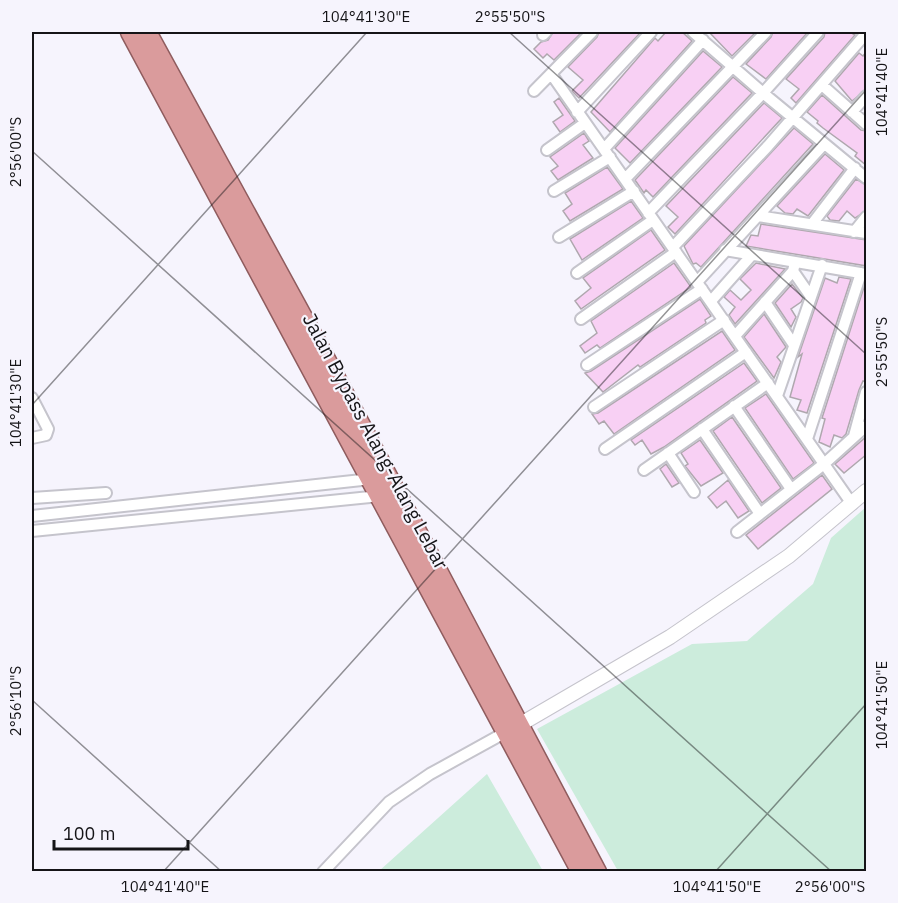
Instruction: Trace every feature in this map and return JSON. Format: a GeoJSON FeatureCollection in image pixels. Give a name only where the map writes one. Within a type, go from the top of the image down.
{"type":"FeatureCollection","features":[{"type":"Feature","properties":{"kind":"highway","name":"Jalan Bypass Alang-Alang Lebar"},"geometry":{"type":"LineString","coordinates":[[130,32],[380,496],[517,726]]}},
{"type":"Feature","properties":{"kind":"highway","name":"Jalan Bypass Alang-Alang Lebar"},"geometry":{"type":"LineString","coordinates":[[147,32],[328,363],[517,726],[582,863],[597,872]]}},
{"type":"Feature","properties":{"kind":"street"},"geometry":{"type":"LineString","coordinates":[[534,91],[592,32]]}},
{"type":"Feature","properties":{"kind":"street"},"geometry":{"type":"LineString","coordinates":[[577,112],[651,32]]}},
{"type":"Feature","properties":{"kind":"street"},"geometry":{"type":"LineString","coordinates":[[693,32],[867,178]]}},
{"type":"Feature","properties":{"kind":"street"},"geometry":{"type":"LineString","coordinates":[[577,273],[651,216],[818,32]]}},
{"type":"Feature","properties":{"kind":"street"},"geometry":{"type":"LineString","coordinates":[[625,179],[732,66],[760,33]]}},
{"type":"Feature","properties":{"kind":"street"},"geometry":{"type":"LineString","coordinates":[[581,319],[674,250],[863,37]]}},
{"type":"Feature","properties":{"kind":"street"},"geometry":{"type":"LineString","coordinates":[[554,191],[607,153],[703,40]]}},
{"type":"Feature","properties":{"kind":"street"},"geometry":{"type":"LineString","coordinates":[[552,75],[852,504]]}},
{"type":"Feature","properties":{"kind":"street"},"geometry":{"type":"LineString","coordinates":[[822,85],[867,123]]}},
{"type":"Feature","properties":{"kind":"street"},"geometry":{"type":"LineString","coordinates":[[852,112],[867,96]]}},
{"type":"Feature","properties":{"kind":"street"},"geometry":{"type":"LineString","coordinates":[[547,150],[585,123]]}},
{"type":"Feature","properties":{"kind":"street"},"geometry":{"type":"LineString","coordinates":[[587,365],[700,285],[725,250],[824,144]]}},
{"type":"Feature","properties":{"kind":"street"},"geometry":{"type":"LineString","coordinates":[[812,224],[855,168]]}},
{"type":"Feature","properties":{"kind":"street"},"geometry":{"type":"LineString","coordinates":[[560,237],[634,191]]}},
{"type":"Feature","properties":{"kind":"street"},"geometry":{"type":"LineString","coordinates":[[758,216],[867,233]]}},
{"type":"Feature","properties":{"kind":"street"},"geometry":{"type":"LineString","coordinates":[[854,232],[867,217]]}},
{"type":"Feature","properties":{"kind":"street"},"geometry":{"type":"LineString","coordinates":[[725,250],[794,267],[822,265],[864,273],[807,439]]}},
{"type":"Feature","properties":{"kind":"street"},"geometry":{"type":"LineString","coordinates":[[711,302],[751,256]]}},
{"type":"Feature","properties":{"kind":"street"},"geometry":{"type":"LineString","coordinates":[[777,396],[822,265]]}},
{"type":"Feature","properties":{"kind":"street"},"geometry":{"type":"LineString","coordinates":[[794,267],[811,297]]}},
{"type":"Feature","properties":{"kind":"street"},"geometry":{"type":"LineString","coordinates":[[735,336],[794,267]]}},
{"type":"Feature","properties":{"kind":"street"},"geometry":{"type":"LineString","coordinates":[[765,302],[794,345]]}},
{"type":"Feature","properties":{"kind":"street"},"geometry":{"type":"LineString","coordinates":[[594,407],[724,320]]}},
{"type":"Feature","properties":{"kind":"street"},"geometry":{"type":"LineString","coordinates":[[605,449],[746,352]]}},
{"type":"Feature","properties":{"kind":"street"},"geometry":{"type":"LineString","coordinates":[[644,470],[768,383]]}},
{"type":"Feature","properties":{"kind":"street"},"geometry":{"type":"LineString","coordinates":[[854,437],[867,393]]}},
{"type":"Feature","properties":{"kind":"street"},"geometry":{"type":"LineString","coordinates":[[32,398],[48,429],[46,435],[32,438]]}},
{"type":"Feature","properties":{"kind":"street"},"geometry":{"type":"LineString","coordinates":[[734,406],[791,489]]}},
{"type":"Feature","properties":{"kind":"street"},"geometry":{"type":"LineString","coordinates":[[737,532],[824,464],[867,426]]}},
{"type":"Feature","properties":{"kind":"street"},"geometry":{"type":"LineString","coordinates":[[702,429],[760,514]]}},
{"type":"Feature","properties":{"kind":"street"},"geometry":{"type":"LineString","coordinates":[[668,453],[694,492]]}},
{"type":"Feature","properties":{"kind":"street"},"geometry":{"type":"LineString","coordinates":[[32,516],[371,479]]}},
{"type":"Feature","properties":{"kind":"street"},"geometry":{"type":"LineString","coordinates":[[323,872],[363,826],[389,802],[430,774],[670,637],[789,556],[867,491]]}},
{"type":"Feature","properties":{"kind":"street"},"geometry":{"type":"LineString","coordinates":[[32,498],[106,492]]}},
{"type":"Feature","properties":{"kind":"street"},"geometry":{"type":"LineString","coordinates":[[47,496],[49,514]]}},
{"type":"Feature","properties":{"kind":"street"},"geometry":{"type":"LineString","coordinates":[[32,531],[380,496]]}},
{"type":"Feature","properties":{"kind":"green space"},"geometry":{"type":"Polygon","coordinates":[[[866,507],[866,871],[618,871],[537,729],[692,644],[747,641],[813,584],[831,538],[866,507]]]}},
{"type":"Feature","properties":{"kind":"green space"},"geometry":{"type":"Polygon","coordinates":[[[487,774],[543,871],[379,871],[487,774]]]}},
{"type":"Feature","properties":{"kind":"building"},"geometry":{"type":"Polygon","coordinates":[[[553,32],[582,32],[554,60],[547,54],[543,58],[534,49],[541,42],[548,40],[553,32]]]}},
{"type":"Feature","properties":{"kind":"building"},"geometry":{"type":"Polygon","coordinates":[[[599,32],[641,32],[579,98],[572,91],[583,80],[568,67],[597,37],[599,32]]]}},
{"type":"Feature","properties":{"kind":"building"},"geometry":{"type":"Polygon","coordinates":[[[666,32],[682,32],[692,41],[610,132],[591,112],[655,38],[658,41],[666,32]]]}},
{"type":"Feature","properties":{"kind":"building"},"geometry":{"type":"Polygon","coordinates":[[[709,32],[753,32],[755,33],[732,56],[709,32]]]}},
{"type":"Feature","properties":{"kind":"building"},"geometry":{"type":"Polygon","coordinates":[[[773,32],[808,32],[766,79],[746,64],[773,32]]]}},
{"type":"Feature","properties":{"kind":"building"},"geometry":{"type":"Polygon","coordinates":[[[825,32],[850,32],[855,35],[796,103],[791,98],[799,89],[786,79],[824,37],[825,32]]]}},
{"type":"Feature","properties":{"kind":"building"},"geometry":{"type":"Polygon","coordinates":[[[703,51],[722,67],[630,163],[615,148],[703,51]]]}},
{"type":"Feature","properties":{"kind":"building"},"geometry":{"type":"Polygon","coordinates":[[[867,51],[867,89],[852,101],[835,81],[859,53],[863,56],[867,51]]]}},
{"type":"Feature","properties":{"kind":"building"},"geometry":{"type":"Polygon","coordinates":[[[733,77],[752,93],[653,197],[646,190],[644,193],[635,180],[733,77]]]}},
{"type":"Feature","properties":{"kind":"building"},"geometry":{"type":"Polygon","coordinates":[[[822,95],[861,130],[867,131],[867,166],[855,156],[857,153],[823,128],[807,112],[822,95]]]}},
{"type":"Feature","properties":{"kind":"building"},"geometry":{"type":"Polygon","coordinates":[[[559,98],[575,121],[560,132],[553,122],[563,115],[554,102],[559,98]]]}},
{"type":"Feature","properties":{"kind":"building"},"geometry":{"type":"Polygon","coordinates":[[[764,103],[782,118],[675,234],[668,227],[678,217],[666,206],[764,103]]]}},
{"type":"Feature","properties":{"kind":"building"},"geometry":{"type":"Polygon","coordinates":[[[794,128],[813,144],[701,267],[696,263],[693,264],[684,246],[794,128]]]}},
{"type":"Feature","properties":{"kind":"building"},"geometry":{"type":"Polygon","coordinates":[[[584,133],[589,141],[583,145],[593,158],[558,180],[551,171],[558,166],[550,157],[584,133]]]}},
{"type":"Feature","properties":{"kind":"building"},"geometry":{"type":"Polygon","coordinates":[[[825,154],[844,170],[808,216],[797,209],[793,214],[785,213],[777,206],[825,154]]]}},
{"type":"Feature","properties":{"kind":"building"},"geometry":{"type":"Polygon","coordinates":[[[607,167],[623,189],[570,221],[563,211],[572,204],[565,193],[607,167]]]}},
{"type":"Feature","properties":{"kind":"building"},"geometry":{"type":"Polygon","coordinates":[[[856,179],[867,185],[867,210],[855,218],[847,211],[839,221],[830,220],[827,216],[856,179]]]}},
{"type":"Feature","properties":{"kind":"building"},"geometry":{"type":"Polygon","coordinates":[[[631,201],[643,218],[582,260],[570,239],[631,201]]]}},
{"type":"Feature","properties":{"kind":"building"},"geometry":{"type":"Polygon","coordinates":[[[761,224],[867,240],[867,266],[746,246],[751,235],[758,236],[761,224]]]}},
{"type":"Feature","properties":{"kind":"building"},"geometry":{"type":"Polygon","coordinates":[[[651,230],[665,250],[581,309],[575,301],[591,288],[583,278],[651,230]]]}},
{"type":"Feature","properties":{"kind":"building"},"geometry":{"type":"Polygon","coordinates":[[[674,263],[691,287],[600,348],[597,345],[585,353],[580,346],[597,333],[591,321],[674,263]]]}},
{"type":"Feature","properties":{"kind":"building"},"geometry":{"type":"Polygon","coordinates":[[[756,263],[785,269],[735,324],[729,315],[735,307],[724,297],[730,290],[741,300],[751,290],[740,279],[756,263]]]}},
{"type":"Feature","properties":{"kind":"building"},"geometry":{"type":"Polygon","coordinates":[[[839,277],[851,279],[807,413],[797,410],[801,400],[790,397],[802,354],[798,357],[825,278],[837,283],[839,277]]]}},
{"type":"Feature","properties":{"kind":"building"},"geometry":{"type":"Polygon","coordinates":[[[792,284],[803,298],[791,309],[796,317],[791,327],[775,303],[792,284]]]}},
{"type":"Feature","properties":{"kind":"building"},"geometry":{"type":"Polygon","coordinates":[[[865,284],[867,382],[863,381],[859,390],[846,434],[842,438],[834,435],[830,447],[819,442],[825,419],[822,418],[865,284]]]}},
{"type":"Feature","properties":{"kind":"building"},"geometry":{"type":"Polygon","coordinates":[[[700,299],[711,316],[705,320],[706,323],[640,367],[638,365],[603,392],[585,373],[591,371],[700,299]]]}},
{"type":"Feature","properties":{"kind":"building"},"geometry":{"type":"Polygon","coordinates":[[[764,314],[786,347],[777,357],[781,362],[774,378],[744,337],[764,314]]]}},
{"type":"Feature","properties":{"kind":"building"},"geometry":{"type":"Polygon","coordinates":[[[722,331],[735,350],[614,434],[604,421],[599,424],[592,414],[598,413],[722,331]]]}},
{"type":"Feature","properties":{"kind":"building"},"geometry":{"type":"Polygon","coordinates":[[[744,363],[757,381],[664,447],[651,454],[642,440],[635,445],[631,440],[744,363]]]}},
{"type":"Feature","properties":{"kind":"building"},"geometry":{"type":"Polygon","coordinates":[[[766,394],[814,463],[793,479],[745,408],[766,394]]]}},
{"type":"Feature","properties":{"kind":"building"},"geometry":{"type":"Polygon","coordinates":[[[732,417],[781,488],[762,503],[713,431],[732,417]]]}},
{"type":"Feature","properties":{"kind":"building"},"geometry":{"type":"Polygon","coordinates":[[[867,436],[867,454],[844,473],[835,464],[867,436]]]}},
{"type":"Feature","properties":{"kind":"building"},"geometry":{"type":"Polygon","coordinates":[[[700,440],[723,473],[701,486],[685,466],[688,464],[681,453],[700,440]]]}},
{"type":"Feature","properties":{"kind":"building"},"geometry":{"type":"Polygon","coordinates":[[[666,464],[679,483],[672,487],[660,469],[666,464]]]}},
{"type":"Feature","properties":{"kind":"building"},"geometry":{"type":"Polygon","coordinates":[[[822,475],[832,489],[758,549],[746,535],[822,475]]]}},
{"type":"Feature","properties":{"kind":"building"},"geometry":{"type":"Polygon","coordinates":[[[728,480],[749,511],[738,518],[726,501],[717,508],[708,497],[728,480]]]}}]}
